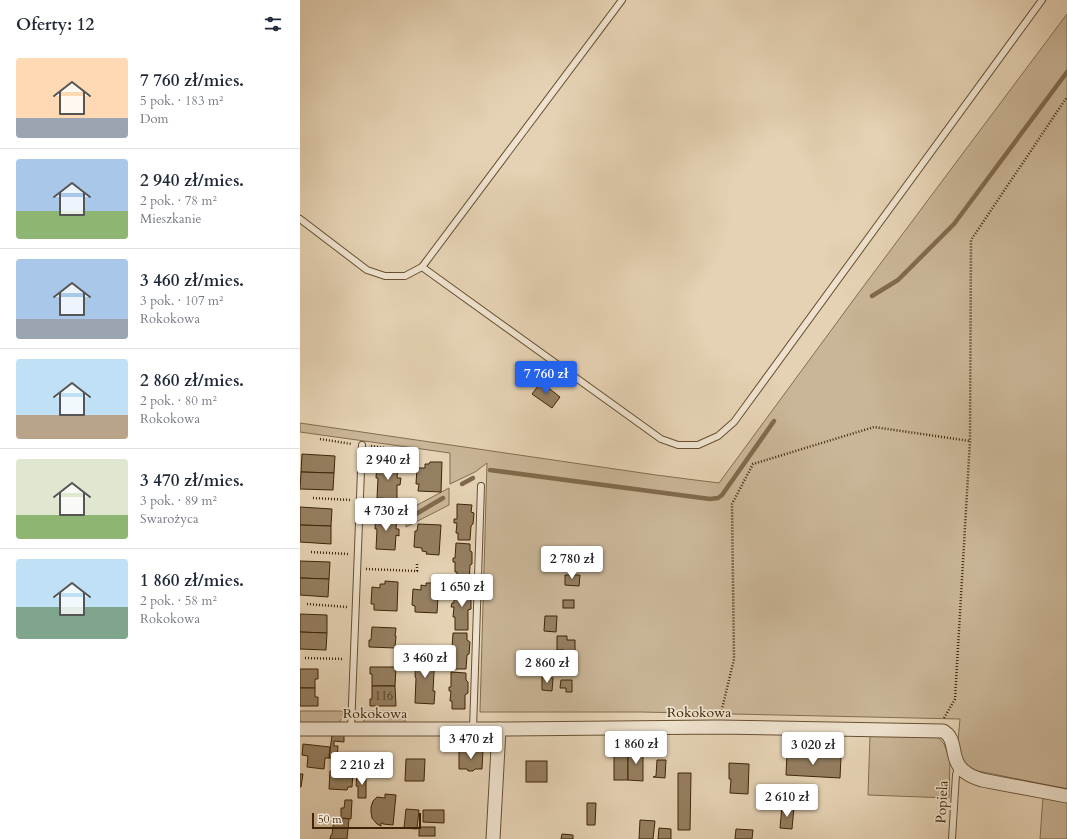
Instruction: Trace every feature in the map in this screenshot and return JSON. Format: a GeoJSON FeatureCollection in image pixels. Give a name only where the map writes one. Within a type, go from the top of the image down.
{"type":"FeatureCollection","features":[{"type":"Feature","properties":{"kind":"street","name":"Rokokowa"},"geometry":{"type":"LineString","coordinates":[[300,729],[718,727],[937,731]]}},
{"type":"Feature","properties":{"kind":"street"},"geometry":{"type":"LineString","coordinates":[[493,839],[499,729]]}},
{"type":"Feature","properties":{"kind":"street"},"geometry":{"type":"LineString","coordinates":[[937,731],[948,733],[954,750],[956,762],[960,768],[971,777],[1067,796]]}},
{"type":"Feature","properties":{"kind":"lane"},"geometry":{"type":"LineString","coordinates":[[300,219],[367,270],[385,276],[405,276],[422,267],[622,0]]}},
{"type":"Feature","properties":{"kind":"lane"},"geometry":{"type":"LineString","coordinates":[[422,267],[661,439],[678,445],[698,445],[718,436],[734,422],[1042,0]]}},
{"type":"Feature","properties":{"kind":"lane"},"geometry":{"type":"LineString","coordinates":[[351,729],[362,445]]}},
{"type":"Feature","properties":{"kind":"lane"},"geometry":{"type":"LineString","coordinates":[[473,729],[481,486]]}},
{"type":"Feature","properties":{"kind":"lane","name":"Popiela"},"geometry":{"type":"LineString","coordinates":[[952,839],[956,776],[957,771],[960,768]]}},
{"type":"Feature","properties":{"kind":"path"},"geometry":{"type":"LineString","coordinates":[[937,731],[955,699],[970,441],[971,240],[1067,97]]}},
{"type":"Feature","properties":{"kind":"path"},"geometry":{"type":"LineString","coordinates":[[718,727],[734,659],[732,504],[753,464],[874,427],[970,441]]}},
{"type":"Feature","properties":{"kind":"path"},"geometry":{"type":"LineString","coordinates":[[313,498],[360,500]]}},
{"type":"Feature","properties":{"kind":"path"},"geometry":{"type":"LineString","coordinates":[[311,552],[358,554]]}},
{"type":"Feature","properties":{"kind":"path"},"geometry":{"type":"LineString","coordinates":[[358,569],[417,571],[417,564]]}},
{"type":"Feature","properties":{"kind":"path"},"geometry":{"type":"LineString","coordinates":[[308,604],[356,607]]}},
{"type":"Feature","properties":{"kind":"path"},"geometry":{"type":"LineString","coordinates":[[305,658],[354,660]]}},
{"type":"Feature","properties":{"kind":"shaded area"},"geometry":{"type":"Polygon","coordinates":[[[1067,14],[1067,789],[973,770],[966,767],[957,751],[960,719],[641,712],[480,712],[487,463],[475,472],[450,484],[450,453],[300,432],[300,423],[719,483],[1067,14]]]}},
{"type":"Feature","properties":{"kind":"shaded area"},"geometry":{"type":"Polygon","coordinates":[[[449,488],[449,505],[406,527],[406,511],[449,488]]]}},
{"type":"Feature","properties":{"kind":"shaded area"},"geometry":{"type":"Polygon","coordinates":[[[300,711],[343,711],[343,715],[339,724],[300,724],[300,711]]]}},
{"type":"Feature","properties":{"kind":"shaded area"},"geometry":{"type":"Polygon","coordinates":[[[364,711],[405,711],[405,723],[367,724],[364,722],[364,711]]]}},
{"type":"Feature","properties":{"kind":"shaded area"},"geometry":{"type":"Polygon","coordinates":[[[870,735],[937,736],[944,744],[950,759],[949,798],[868,795],[870,735]]]}},
{"type":"Feature","properties":{"kind":"shaded area"},"geometry":{"type":"Polygon","coordinates":[[[1043,796],[1067,801],[1067,839],[1040,839],[1043,796]]]}},
{"type":"Feature","properties":{"kind":"building"},"geometry":{"type":"Polygon","coordinates":[[[541,382],[560,397],[552,408],[532,394],[541,382]]]}},
{"type":"Feature","properties":{"kind":"building"},"geometry":{"type":"Polygon","coordinates":[[[302,454],[335,456],[334,473],[301,472],[302,454]]]}},
{"type":"Feature","properties":{"kind":"building"},"geometry":{"type":"Polygon","coordinates":[[[430,462],[442,462],[441,492],[418,491],[419,484],[416,484],[417,468],[425,468],[425,464],[429,464],[430,462]]]}},
{"type":"Feature","properties":{"kind":"building"},"geometry":{"type":"Polygon","coordinates":[[[377,464],[398,465],[397,478],[401,478],[400,485],[397,485],[397,499],[377,498],[377,464]]]}},
{"type":"Feature","properties":{"kind":"building"},"geometry":{"type":"Polygon","coordinates":[[[301,472],[334,473],[333,490],[300,489],[301,472]]]}},
{"type":"Feature","properties":{"kind":"building"},"geometry":{"type":"Polygon","coordinates":[[[457,504],[472,505],[471,512],[474,513],[470,540],[458,540],[458,533],[456,533],[457,523],[454,523],[454,519],[457,519],[457,504]]]}},
{"type":"Feature","properties":{"kind":"building"},"geometry":{"type":"Polygon","coordinates":[[[300,507],[332,509],[331,526],[300,525],[300,507]]]}},
{"type":"Feature","properties":{"kind":"building"},"geometry":{"type":"Polygon","coordinates":[[[376,515],[397,516],[396,529],[399,529],[399,536],[396,535],[395,550],[376,549],[376,515]]]}},
{"type":"Feature","properties":{"kind":"building"},"geometry":{"type":"Polygon","coordinates":[[[418,524],[441,525],[439,555],[426,554],[427,552],[422,551],[422,548],[414,547],[415,531],[417,531],[418,524]]]}},
{"type":"Feature","properties":{"kind":"building"},"geometry":{"type":"Polygon","coordinates":[[[300,525],[331,526],[331,544],[300,542],[300,525]]]}},
{"type":"Feature","properties":{"kind":"building"},"geometry":{"type":"Polygon","coordinates":[[[456,543],[470,544],[472,564],[470,565],[469,585],[456,585],[457,572],[455,572],[455,562],[453,562],[453,558],[455,558],[456,543]]]}},
{"type":"Feature","properties":{"kind":"building"},"geometry":{"type":"Polygon","coordinates":[[[300,561],[330,562],[329,579],[300,578],[300,561]]]}},
{"type":"Feature","properties":{"kind":"building"},"geometry":{"type":"Polygon","coordinates":[[[565,575],[580,575],[579,586],[565,585],[565,575]]]}},
{"type":"Feature","properties":{"kind":"building"},"geometry":{"type":"Polygon","coordinates":[[[300,578],[329,579],[328,597],[300,595],[300,578]]]}},
{"type":"Feature","properties":{"kind":"building"},"geometry":{"type":"Polygon","coordinates":[[[385,581],[398,582],[397,611],[374,610],[374,604],[371,604],[372,587],[380,588],[380,584],[385,584],[385,581]]]}},
{"type":"Feature","properties":{"kind":"building"},"geometry":{"type":"Polygon","coordinates":[[[426,583],[439,583],[437,613],[415,612],[415,606],[412,605],[413,589],[421,590],[421,585],[426,586],[426,583]]]}},
{"type":"Feature","properties":{"kind":"building"},"geometry":{"type":"Polygon","coordinates":[[[454,588],[469,589],[471,609],[468,610],[468,630],[455,630],[455,617],[453,617],[454,607],[451,607],[452,603],[454,603],[454,588]]]}},
{"type":"Feature","properties":{"kind":"building"},"geometry":{"type":"Polygon","coordinates":[[[563,600],[574,600],[574,608],[563,608],[563,600]]]}},
{"type":"Feature","properties":{"kind":"building"},"geometry":{"type":"Polygon","coordinates":[[[300,614],[327,615],[327,633],[300,632],[300,614]]]}},
{"type":"Feature","properties":{"kind":"building"},"geometry":{"type":"Polygon","coordinates":[[[545,616],[557,616],[556,632],[544,631],[545,616]]]}},
{"type":"Feature","properties":{"kind":"building"},"geometry":{"type":"Polygon","coordinates":[[[372,627],[396,628],[395,648],[369,647],[372,627]]]}},
{"type":"Feature","properties":{"kind":"building"},"geometry":{"type":"Polygon","coordinates":[[[300,632],[327,633],[326,650],[300,649],[300,632]]]}},
{"type":"Feature","properties":{"kind":"building"},"geometry":{"type":"Polygon","coordinates":[[[453,633],[467,633],[467,640],[470,642],[466,669],[453,669],[454,662],[452,662],[452,651],[450,651],[450,648],[452,648],[453,633]]]}},
{"type":"Feature","properties":{"kind":"building"},"geometry":{"type":"Polygon","coordinates":[[[557,636],[567,636],[567,640],[575,640],[575,653],[557,650],[557,636]]]}},
{"type":"Feature","properties":{"kind":"building"},"geometry":{"type":"Polygon","coordinates":[[[425,652],[435,653],[433,691],[435,691],[434,704],[415,703],[416,657],[425,657],[425,652]]]}},
{"type":"Feature","properties":{"kind":"building"},"geometry":{"type":"Polygon","coordinates":[[[370,667],[396,667],[395,686],[372,686],[372,674],[370,674],[370,667]]]}},
{"type":"Feature","properties":{"kind":"building"},"geometry":{"type":"Polygon","coordinates":[[[300,669],[318,669],[318,679],[315,679],[315,688],[300,688],[300,669]]]}},
{"type":"Feature","properties":{"kind":"building"},"geometry":{"type":"Polygon","coordinates":[[[451,672],[466,673],[468,693],[465,695],[465,709],[452,709],[452,701],[450,701],[451,691],[449,691],[449,687],[451,687],[451,672]]]}},
{"type":"Feature","properties":{"kind":"building"},"geometry":{"type":"Polygon","coordinates":[[[542,677],[553,678],[552,691],[542,690],[542,677]]]}},
{"type":"Feature","properties":{"kind":"building"},"geometry":{"type":"Polygon","coordinates":[[[561,680],[572,680],[572,692],[566,692],[566,688],[560,688],[561,680]]]}},
{"type":"Feature","properties":{"kind":"building"},"geometry":{"type":"Polygon","coordinates":[[[372,686],[395,686],[396,706],[370,706],[370,699],[372,699],[372,686]]]}},
{"type":"Feature","properties":{"kind":"building"},"geometry":{"type":"Polygon","coordinates":[[[300,688],[315,688],[315,697],[318,697],[318,706],[300,706],[300,688]]]}},
{"type":"Feature","properties":{"kind":"building"},"geometry":{"type":"Polygon","coordinates":[[[332,735],[344,735],[344,742],[334,741],[334,746],[338,746],[337,759],[329,758],[332,735]]]}},
{"type":"Feature","properties":{"kind":"building"},"geometry":{"type":"Polygon","coordinates":[[[303,744],[330,747],[329,758],[325,758],[324,769],[307,767],[308,756],[302,755],[303,744]]]}},
{"type":"Feature","properties":{"kind":"building"},"geometry":{"type":"Polygon","coordinates":[[[614,749],[628,749],[628,780],[614,780],[614,749]]]}},
{"type":"Feature","properties":{"kind":"building"},"geometry":{"type":"Polygon","coordinates":[[[628,749],[643,749],[643,781],[628,780],[628,749]]]}},
{"type":"Feature","properties":{"kind":"building"},"geometry":{"type":"Polygon","coordinates":[[[459,750],[483,750],[482,769],[468,771],[467,769],[459,769],[459,750]]]}},
{"type":"Feature","properties":{"kind":"building"},"geometry":{"type":"Polygon","coordinates":[[[787,753],[841,757],[840,778],[786,775],[787,753]]]}},
{"type":"Feature","properties":{"kind":"building"},"geometry":{"type":"Polygon","coordinates":[[[406,759],[425,759],[424,781],[405,781],[406,759]]]}},
{"type":"Feature","properties":{"kind":"building"},"geometry":{"type":"Polygon","coordinates":[[[657,760],[666,760],[665,778],[653,777],[656,776],[657,760]]]}},
{"type":"Feature","properties":{"kind":"building"},"geometry":{"type":"Polygon","coordinates":[[[526,761],[547,761],[547,782],[526,782],[526,761]]]}},
{"type":"Feature","properties":{"kind":"building"},"geometry":{"type":"Polygon","coordinates":[[[729,763],[749,764],[748,794],[730,793],[731,779],[729,779],[729,763]]]}},
{"type":"Feature","properties":{"kind":"building"},"geometry":{"type":"Polygon","coordinates":[[[330,771],[353,773],[352,787],[348,787],[347,790],[329,789],[330,771]]]}},
{"type":"Feature","properties":{"kind":"building"},"geometry":{"type":"Polygon","coordinates":[[[678,773],[691,773],[690,830],[678,830],[678,773]]]}},
{"type":"Feature","properties":{"kind":"building"},"geometry":{"type":"Polygon","coordinates":[[[300,774],[303,774],[301,787],[300,787],[300,774]]]}},
{"type":"Feature","properties":{"kind":"building"},"geometry":{"type":"Polygon","coordinates":[[[357,774],[366,774],[366,798],[358,798],[358,786],[356,786],[357,774]]]}},
{"type":"Feature","properties":{"kind":"building"},"geometry":{"type":"Polygon","coordinates":[[[385,794],[396,795],[393,825],[381,823],[381,826],[372,818],[371,807],[373,801],[377,797],[385,798],[385,794]]]}},
{"type":"Feature","properties":{"kind":"building"},"geometry":{"type":"Polygon","coordinates":[[[345,800],[352,800],[351,819],[341,818],[341,808],[344,808],[345,800]]]}},
{"type":"Feature","properties":{"kind":"building"},"geometry":{"type":"Polygon","coordinates":[[[587,803],[596,803],[595,825],[587,825],[587,803]]]}},
{"type":"Feature","properties":{"kind":"building"},"geometry":{"type":"Polygon","coordinates":[[[782,806],[794,807],[792,829],[780,828],[782,806]]]}},
{"type":"Feature","properties":{"kind":"building"},"geometry":{"type":"Polygon","coordinates":[[[406,809],[419,810],[417,829],[404,828],[406,809]]]}},
{"type":"Feature","properties":{"kind":"building"},"geometry":{"type":"Polygon","coordinates":[[[423,810],[444,810],[444,823],[423,822],[423,810]]]}},
{"type":"Feature","properties":{"kind":"building"},"geometry":{"type":"Polygon","coordinates":[[[334,817],[349,819],[347,839],[330,839],[332,835],[334,817]]]}},
{"type":"Feature","properties":{"kind":"building"},"geometry":{"type":"Polygon","coordinates":[[[640,820],[655,821],[653,839],[639,839],[640,820]]]}},
{"type":"Feature","properties":{"kind":"building"},"geometry":{"type":"Polygon","coordinates":[[[419,827],[435,827],[435,836],[419,836],[419,827]]]}},
{"type":"Feature","properties":{"kind":"building"},"geometry":{"type":"Polygon","coordinates":[[[659,828],[671,829],[671,839],[658,839],[659,828]]]}},
{"type":"Feature","properties":{"kind":"building"},"geometry":{"type":"Polygon","coordinates":[[[736,829],[753,830],[752,839],[735,839],[736,829]]]}},
{"type":"Feature","properties":{"kind":"building"},"geometry":{"type":"Polygon","coordinates":[[[562,834],[573,835],[573,839],[561,839],[562,834]]]}},
{"type":"Feature","properties":{"kind":"waterway"},"geometry":{"type":"LineString","coordinates":[[872,296],[898,280],[954,224],[1067,72]]}},
{"type":"Feature","properties":{"kind":"waterway"},"geometry":{"type":"LineString","coordinates":[[490,470],[710,499],[718,498],[722,495],[774,421]]}},
{"type":"Feature","properties":{"kind":"waterway"},"geometry":{"type":"LineString","coordinates":[[462,484],[473,478]]}},
{"type":"Feature","properties":{"kind":"waterway"},"geometry":{"type":"LineString","coordinates":[[411,517],[443,498]]}}]}
